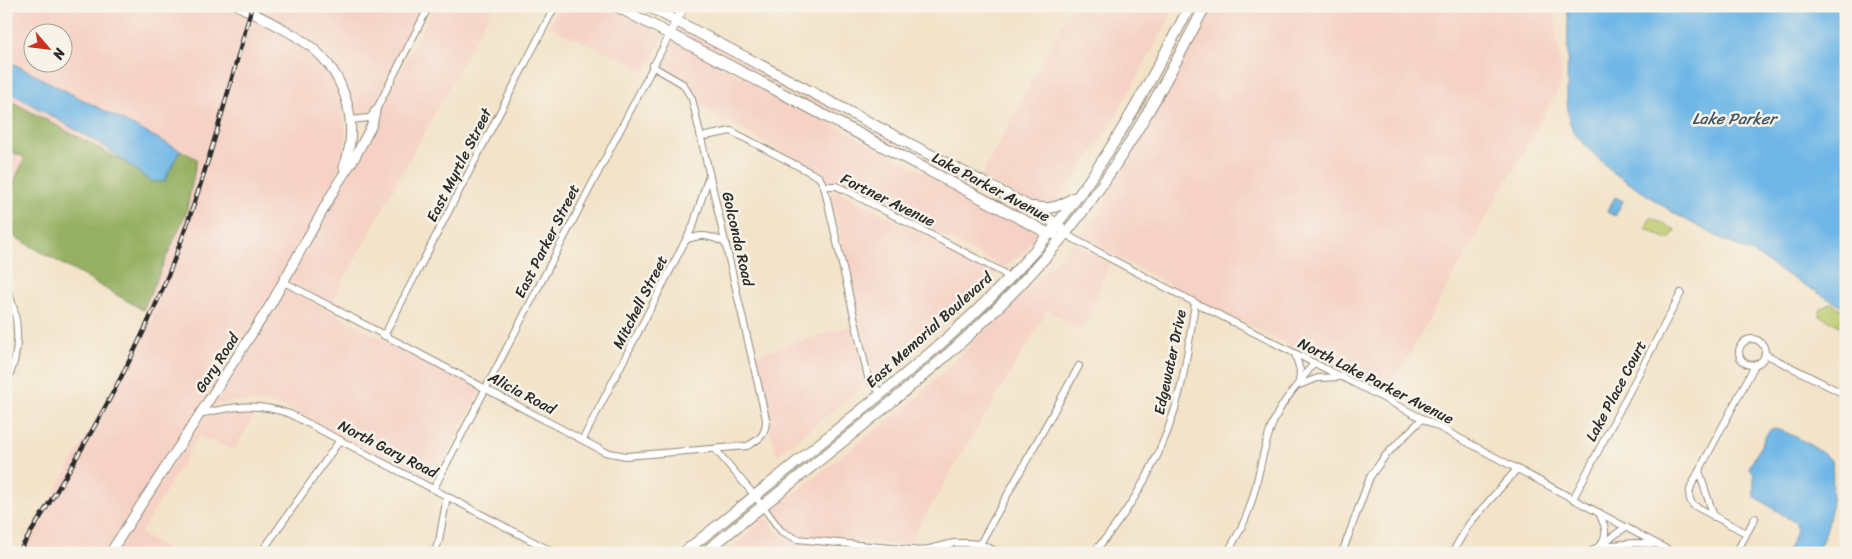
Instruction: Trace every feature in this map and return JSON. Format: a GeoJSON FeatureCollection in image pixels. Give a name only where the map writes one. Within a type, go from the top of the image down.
{"type":"FeatureCollection","features":[{"type":"Feature","properties":{"kind":"main road"},"geometry":{"type":"LineString","coordinates":[[239,6],[303,41],[323,58],[335,74],[344,92],[350,120],[349,154],[338,183]]}},
{"type":"Feature","properties":{"kind":"main road","name":"Lake Parker Avenue"},"geometry":{"type":"LineString","coordinates":[[616,6],[1049,234],[1065,234]]}},
{"type":"Feature","properties":{"kind":"main road","name":"Lake Parker Avenue"},"geometry":{"type":"LineString","coordinates":[[648,6],[1026,205],[1057,224],[1065,234]]}},
{"type":"Feature","properties":{"kind":"main road","name":"East Memorial Boulevard"},"geometry":{"type":"LineString","coordinates":[[683,553],[947,339],[1009,279],[1049,234],[1078,195],[1132,113],[1190,6]]}},
{"type":"Feature","properties":{"kind":"main road"},"geometry":{"type":"LineString","coordinates":[[1192,31],[1197,6]]}},
{"type":"Feature","properties":{"kind":"main road","name":"East Memorial Boulevard"},"geometry":{"type":"LineString","coordinates":[[704,553],[953,352],[1004,302],[1065,234],[1126,149],[1163,88],[1205,6]]}},
{"type":"Feature","properties":{"kind":"main road"},"geometry":{"type":"LineString","coordinates":[[338,183],[355,157],[372,125],[375,112]]}},
{"type":"Feature","properties":{"kind":"main road","name":"Gary Road"},"geometry":{"type":"LineString","coordinates":[[110,553],[226,376],[284,282],[338,183]]}},
{"type":"Feature","properties":{"kind":"main road"},"geometry":{"type":"LineString","coordinates":[[1026,205],[1051,209],[1064,205],[1078,195]]}},
{"type":"Feature","properties":{"kind":"street"},"geometry":{"type":"LineString","coordinates":[[350,120],[369,118],[375,112],[429,6]]}},
{"type":"Feature","properties":{"kind":"street","name":"East Myrtle Street"},"geometry":{"type":"LineString","coordinates":[[384,336],[555,6]]}},
{"type":"Feature","properties":{"kind":"street","name":"East Parker Street"},"geometry":{"type":"LineString","coordinates":[[434,488],[684,6]]}},
{"type":"Feature","properties":{"kind":"street","name":"Golconda Road"},"geometry":{"type":"LineString","coordinates":[[652,66],[683,84],[688,91],[710,173],[766,419],[766,427],[762,436]]}},
{"type":"Feature","properties":{"kind":"street","name":"Fortner Avenue"},"geometry":{"type":"LineString","coordinates":[[701,137],[726,131],[735,132],[812,172],[819,177],[824,186],[836,186],[847,191],[1002,272],[1009,279]]}},
{"type":"Feature","properties":{"kind":"street","name":"Mitchell Street"},"geometry":{"type":"LineString","coordinates":[[583,439],[693,226],[710,173]]}},
{"type":"Feature","properties":{"kind":"street"},"geometry":{"type":"LineString","coordinates":[[824,186],[868,377],[881,394]]}},
{"type":"Feature","properties":{"kind":"street"},"geometry":{"type":"LineString","coordinates":[[686,240],[705,234],[726,243]]}},
{"type":"Feature","properties":{"kind":"street","name":"North Lake Parker Avenue"},"geometry":{"type":"LineString","coordinates":[[1065,234],[1195,304],[1422,419],[1674,553]]}},
{"type":"Feature","properties":{"kind":"street","name":"Alicia Road"},"geometry":{"type":"LineString","coordinates":[[284,282],[605,452],[626,456],[716,450],[747,446],[762,436]]}},
{"type":"Feature","properties":{"kind":"street"},"geometry":{"type":"LineString","coordinates":[[6,288],[15,314],[17,348],[14,364],[6,383]]}},
{"type":"Feature","properties":{"kind":"street","name":"Lake Place Court"},"geometry":{"type":"LineString","coordinates":[[1573,500],[1681,293]]}},
{"type":"Feature","properties":{"kind":"street","name":"Edgewater Drive"},"geometry":{"type":"LineString","coordinates":[[1092,553],[1124,516],[1164,442],[1181,386],[1195,304]]}},
{"type":"Feature","properties":{"kind":"street"},"geometry":{"type":"LineString","coordinates":[[1746,534],[1693,505],[1689,500],[1691,486],[1754,365],[1761,361],[1765,354],[1764,346],[1759,340],[1751,339],[1743,342],[1740,350],[1741,358],[1746,364],[1754,365]]}},
{"type":"Feature","properties":{"kind":"street"},"geometry":{"type":"LineString","coordinates":[[1295,354],[1300,370],[1298,386]]}},
{"type":"Feature","properties":{"kind":"street"},"geometry":{"type":"LineString","coordinates":[[1765,354],[1846,395]]}},
{"type":"Feature","properties":{"kind":"street"},"geometry":{"type":"LineString","coordinates":[[1227,553],[1248,512],[1271,426],[1284,400],[1298,386],[1314,363]]}},
{"type":"Feature","properties":{"kind":"street"},"geometry":{"type":"LineString","coordinates":[[980,544],[1079,366]]}},
{"type":"Feature","properties":{"kind":"street"},"geometry":{"type":"LineString","coordinates":[[1298,386],[1318,378],[1343,378]]}},
{"type":"Feature","properties":{"kind":"street","name":"North Gary Road"},"geometry":{"type":"LineString","coordinates":[[200,414],[232,406],[262,406],[290,414],[556,553]]}},
{"type":"Feature","properties":{"kind":"street"},"geometry":{"type":"LineString","coordinates":[[1342,553],[1370,477],[1384,456],[1422,419]]}},
{"type":"Feature","properties":{"kind":"street"},"geometry":{"type":"LineString","coordinates":[[261,553],[340,440]]}},
{"type":"Feature","properties":{"kind":"street"},"geometry":{"type":"LineString","coordinates":[[716,450],[755,496],[780,531],[797,539],[921,551],[954,544],[980,544],[1000,553]]}},
{"type":"Feature","properties":{"kind":"street"},"geometry":{"type":"LineString","coordinates":[[1452,553],[1468,524],[1517,469]]}},
{"type":"Feature","properties":{"kind":"street"},"geometry":{"type":"LineString","coordinates":[[1699,471],[1714,517]]}},
{"type":"Feature","properties":{"kind":"street"},"geometry":{"type":"LineString","coordinates":[[434,553],[439,541],[448,496]]}},
{"type":"Feature","properties":{"kind":"street"},"geometry":{"type":"LineString","coordinates":[[1599,513],[1606,532],[1600,546]]}},
{"type":"Feature","properties":{"kind":"street"},"geometry":{"type":"LineString","coordinates":[[1736,553],[1755,518]]}},
{"type":"Feature","properties":{"kind":"street"},"geometry":{"type":"LineString","coordinates":[[1589,553],[1626,527]]}},
{"type":"Feature","properties":{"kind":"street"},"geometry":{"type":"LineString","coordinates":[[1600,546],[1635,543],[1659,545]]}},
{"type":"Feature","properties":{"kind":"shaded area"},"geometry":{"type":"Polygon","coordinates":[[[6,6],[230,6],[301,44],[320,61],[332,75],[344,108],[346,128],[345,152],[334,181],[268,302],[104,553],[21,553],[153,317],[143,310],[186,213],[197,159],[29,72],[72,72],[72,22],[22,22],[22,68],[6,60],[6,6]]]}},
{"type":"Feature","properties":{"kind":"shaded area"},"geometry":{"type":"Polygon","coordinates":[[[247,6],[424,6],[371,110],[367,114],[353,115],[351,100],[345,84],[339,72],[326,56],[305,37],[247,6]]]}},
{"type":"Feature","properties":{"kind":"shaded area"},"geometry":{"type":"Polygon","coordinates":[[[434,6],[493,6],[334,298],[385,326],[383,330],[289,281],[342,185],[359,159],[380,111],[434,6]]]}},
{"type":"Feature","properties":{"kind":"shaded area"},"geometry":{"type":"Polygon","coordinates":[[[560,6],[608,6],[664,36],[645,72],[625,60],[549,27],[560,6]]]}},
{"type":"Feature","properties":{"kind":"shaded area"},"geometry":{"type":"Polygon","coordinates":[[[1072,6],[1176,6],[1112,123],[1058,202],[1041,204],[1028,201],[981,177],[1072,6]]]}},
{"type":"Feature","properties":{"kind":"shaded area"},"geometry":{"type":"Polygon","coordinates":[[[1212,6],[1554,6],[1562,83],[1386,396],[1347,374],[1197,300],[1079,237],[1096,218],[1212,6]]]}},
{"type":"Feature","properties":{"kind":"shaded area"},"geometry":{"type":"Polygon","coordinates":[[[679,27],[976,185],[977,183],[1045,221],[1041,226],[676,33],[679,27]]]}},
{"type":"Feature","properties":{"kind":"shaded area"},"geometry":{"type":"Polygon","coordinates":[[[672,40],[1037,232],[1024,252],[1004,268],[849,187],[838,182],[826,182],[821,174],[814,169],[747,133],[697,103],[692,90],[686,82],[658,65],[672,40]]]}},
{"type":"Feature","properties":{"kind":"shaded area"},"geometry":{"type":"Polygon","coordinates":[[[6,90],[104,146],[123,161],[10,100],[6,106],[6,90]]]}},
{"type":"Feature","properties":{"kind":"shaded area"},"geometry":{"type":"Polygon","coordinates":[[[6,149],[25,158],[9,192],[6,191],[6,149]]]}},
{"type":"Feature","properties":{"kind":"shaded area"},"geometry":{"type":"Polygon","coordinates":[[[829,190],[836,190],[845,194],[997,273],[947,312],[874,378],[829,190]]]}},
{"type":"Feature","properties":{"kind":"shaded area"},"geometry":{"type":"Polygon","coordinates":[[[1073,243],[1110,263],[1082,332],[1048,310],[907,546],[798,535],[783,528],[771,512],[921,394],[1073,243]]]}},
{"type":"Feature","properties":{"kind":"shaded area"},"geometry":{"type":"Polygon","coordinates":[[[285,288],[480,390],[432,483],[291,410],[262,402],[232,402],[210,407],[285,288]]]}},
{"type":"Feature","properties":{"kind":"shaded area"},"geometry":{"type":"Polygon","coordinates":[[[853,325],[864,377],[868,383],[777,455],[770,431],[770,418],[757,355],[853,325]]]}},
{"type":"Feature","properties":{"kind":"shaded area"},"geometry":{"type":"Polygon","coordinates":[[[258,410],[234,450],[199,436],[140,534],[176,553],[115,553],[203,418],[233,411],[258,410]]]}},
{"type":"Feature","properties":{"kind":"shaded area"},"geometry":{"type":"Polygon","coordinates":[[[765,517],[777,533],[796,543],[898,553],[727,553],[765,517]]]}},
{"type":"Feature","properties":{"kind":"green space"},"geometry":{"type":"Polygon","coordinates":[[[9,100],[123,161],[150,181],[172,164],[180,150],[197,159],[186,213],[143,310],[6,232],[6,191],[9,192],[25,158],[6,149],[6,106],[9,100]]]}},
{"type":"Feature","properties":{"kind":"green space"},"geometry":{"type":"Polygon","coordinates":[[[1651,217],[1675,230],[1669,240],[1645,228],[1651,217]]]}},
{"type":"Feature","properties":{"kind":"green space"},"geometry":{"type":"Polygon","coordinates":[[[1831,303],[1846,313],[1846,329],[1820,316],[1819,309],[1831,303]]]}},
{"type":"Feature","properties":{"kind":"water","name":"Lake Parker"},"geometry":{"type":"Polygon","coordinates":[[[1566,6],[1846,6],[1846,309],[1755,254],[1677,215],[1614,173],[1574,133],[1569,120],[1567,100],[1568,16],[1566,6]]]}},
{"type":"Feature","properties":{"kind":"water"},"geometry":{"type":"Polygon","coordinates":[[[6,60],[22,68],[22,72],[29,72],[180,150],[164,182],[150,181],[104,146],[6,90],[6,60]]]}},
{"type":"Feature","properties":{"kind":"water"},"geometry":{"type":"Polygon","coordinates":[[[1615,197],[1623,201],[1615,216],[1607,212],[1615,197]]]}},
{"type":"Feature","properties":{"kind":"water"},"geometry":{"type":"Polygon","coordinates":[[[1771,429],[1794,436],[1812,446],[1832,461],[1833,484],[1829,520],[1826,532],[1815,553],[1786,553],[1797,530],[1796,523],[1754,496],[1754,474],[1749,468],[1771,429]]]}},
{"type":"Feature","properties":{"kind":"railway"},"geometry":{"type":"LineString","coordinates":[[18,553],[60,485],[119,382],[169,273],[204,174],[252,6]]}}]}
